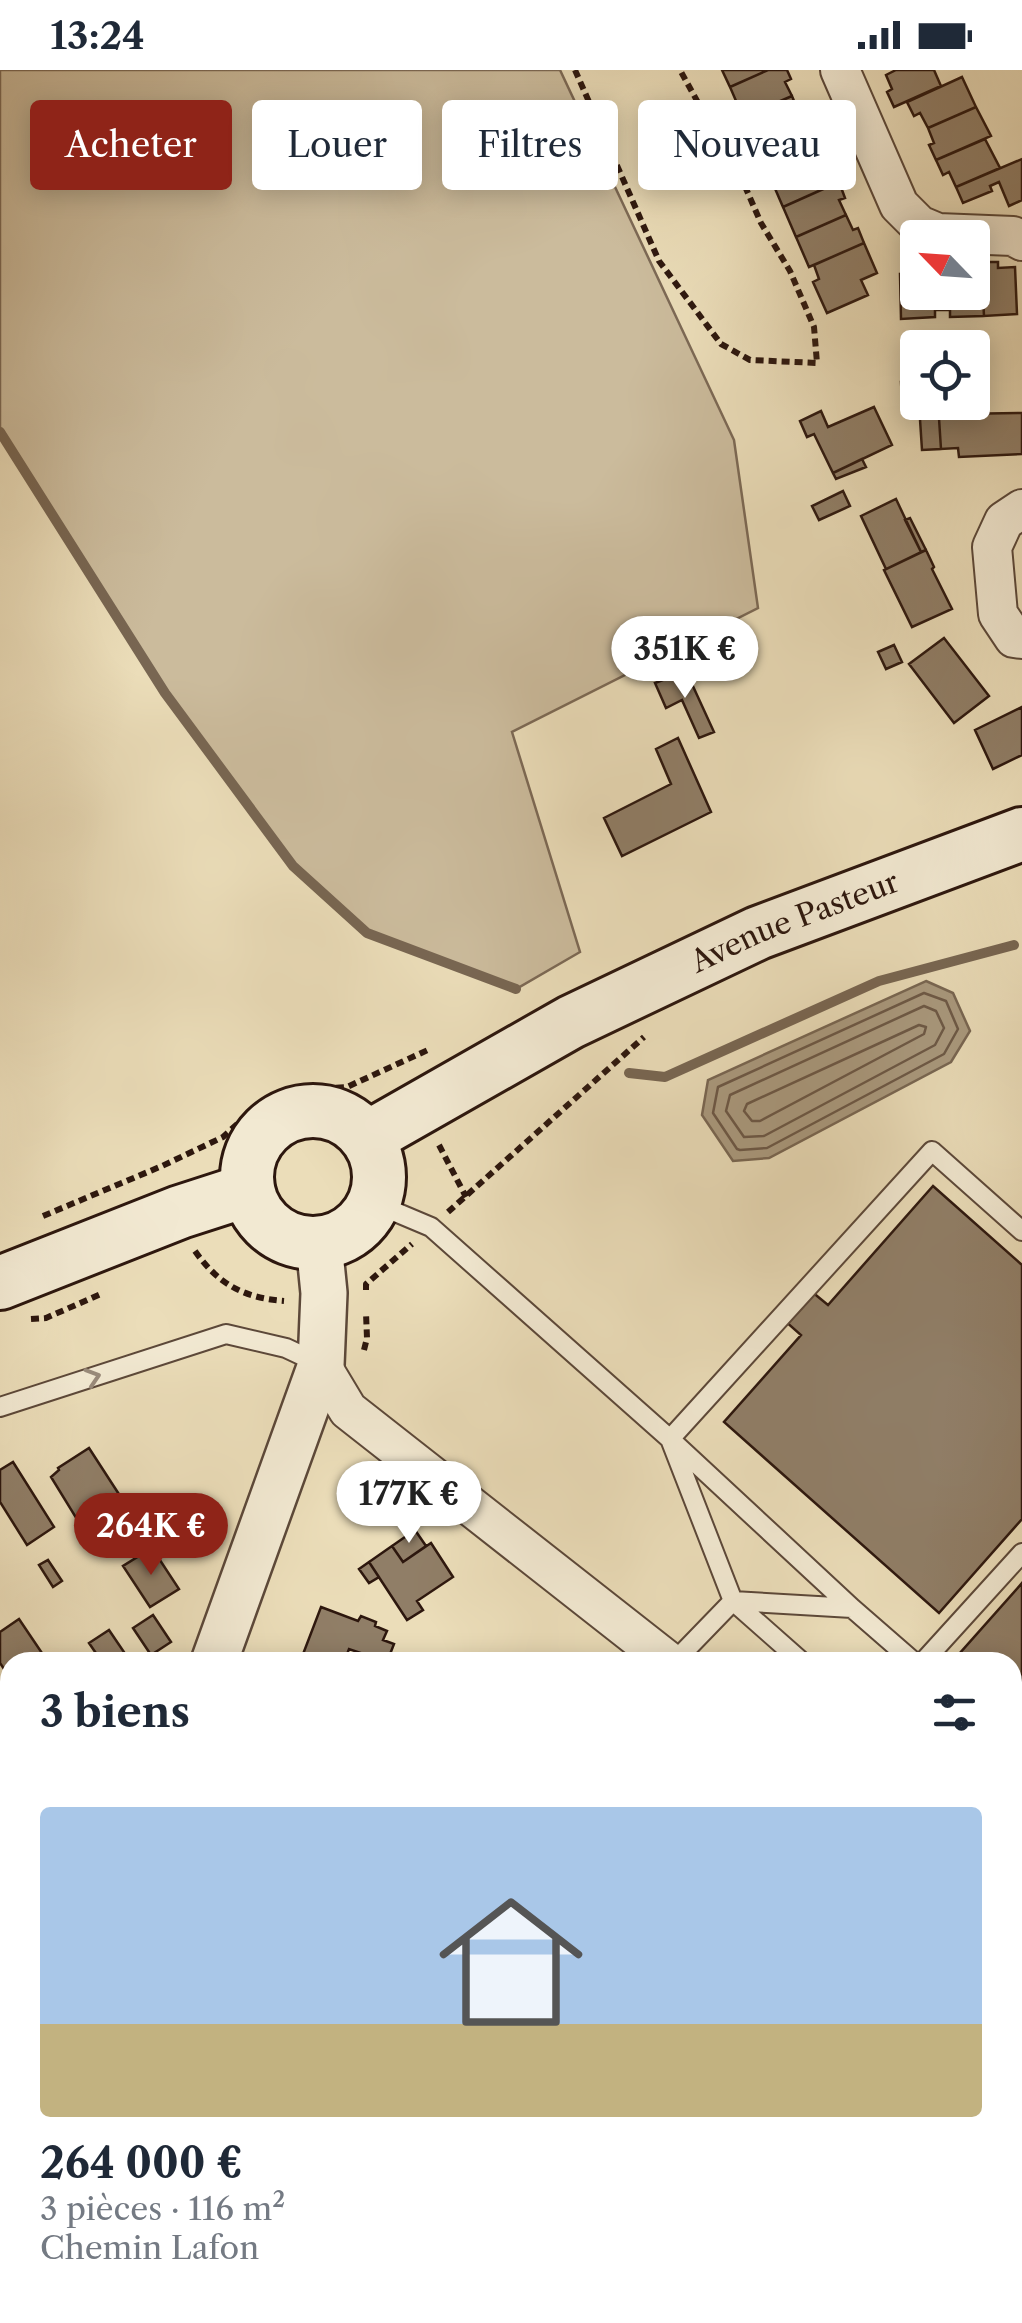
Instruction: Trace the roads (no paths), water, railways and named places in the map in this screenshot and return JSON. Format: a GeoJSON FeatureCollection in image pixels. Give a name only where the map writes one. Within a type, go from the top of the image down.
{"type":"FeatureCollection","features":[{"type":"Feature","properties":{"kind":"main road","name":"Avenue Pasteur"},"geometry":{"type":"LineString","coordinates":[[368,1138],[572,1022],[758,933],[1022,834]]}},
{"type":"Feature","properties":{"kind":"main road"},"geometry":{"type":"LineString","coordinates":[[309,1110],[331,1112],[352,1122],[368,1138],[377,1158],[380,1181],[374,1203],[365,1218],[336,1239],[336,1273],[300,1242],[266,1224],[248,1190],[247,1168],[254,1146],[268,1128],[286,1116],[309,1110]]}},
{"type":"Feature","properties":{"kind":"main road"},"geometry":{"type":"LineString","coordinates":[[0,1283],[171,1189],[248,1190]]}},
{"type":"Feature","properties":{"kind":"street"},"geometry":{"type":"LineString","coordinates":[[840,70],[899,206],[918,225],[938,233],[1012,236],[1022,241]]}},
{"type":"Feature","properties":{"kind":"street"},"geometry":{"type":"LineString","coordinates":[[1022,509],[1004,520],[992,547],[998,614],[1014,638],[1022,638]]}},
{"type":"Feature","properties":{"kind":"street"},"geometry":{"type":"LineString","coordinates":[[218,1652],[321,1364],[336,1273]]}},
{"type":"Feature","properties":{"kind":"street"},"geometry":{"type":"LineString","coordinates":[[321,1364],[348,1410],[658,1652]]}},
{"type":"Feature","properties":{"kind":"lane"},"geometry":{"type":"LineString","coordinates":[[670,1439],[932,1150],[1022,1231]]}},
{"type":"Feature","properties":{"kind":"lane"},"geometry":{"type":"LineString","coordinates":[[374,1203],[430,1227],[903,1652]]}},
{"type":"Feature","properties":{"kind":"lane"},"geometry":{"type":"LineString","coordinates":[[0,1407],[226,1334],[286,1348],[321,1364]]}},
{"type":"Feature","properties":{"kind":"lane"},"geometry":{"type":"LineString","coordinates":[[670,1439],[734,1601],[791,1652]]}},
{"type":"Feature","properties":{"kind":"lane"},"geometry":{"type":"LineString","coordinates":[[932,1652],[1022,1553]]}},
{"type":"Feature","properties":{"kind":"lane"},"geometry":{"type":"LineString","coordinates":[[681,1652],[734,1601],[852,1608]]}},
{"type":"Feature","properties":{"kind":"water"},"geometry":{"type":"Polygon","coordinates":[[[926,981],[953,993],[970,1031],[951,1062],[769,1158],[733,1161],[702,1115],[708,1080],[926,981]]]}},
{"type":"Feature","properties":{"kind":"waterway"},"geometry":{"type":"LineString","coordinates":[[0,432],[165,693],[293,866],[367,933],[516,989]]}},
{"type":"Feature","properties":{"kind":"waterway"},"geometry":{"type":"LineString","coordinates":[[629,1073],[665,1077],[879,981],[1014,945]]}}]}
